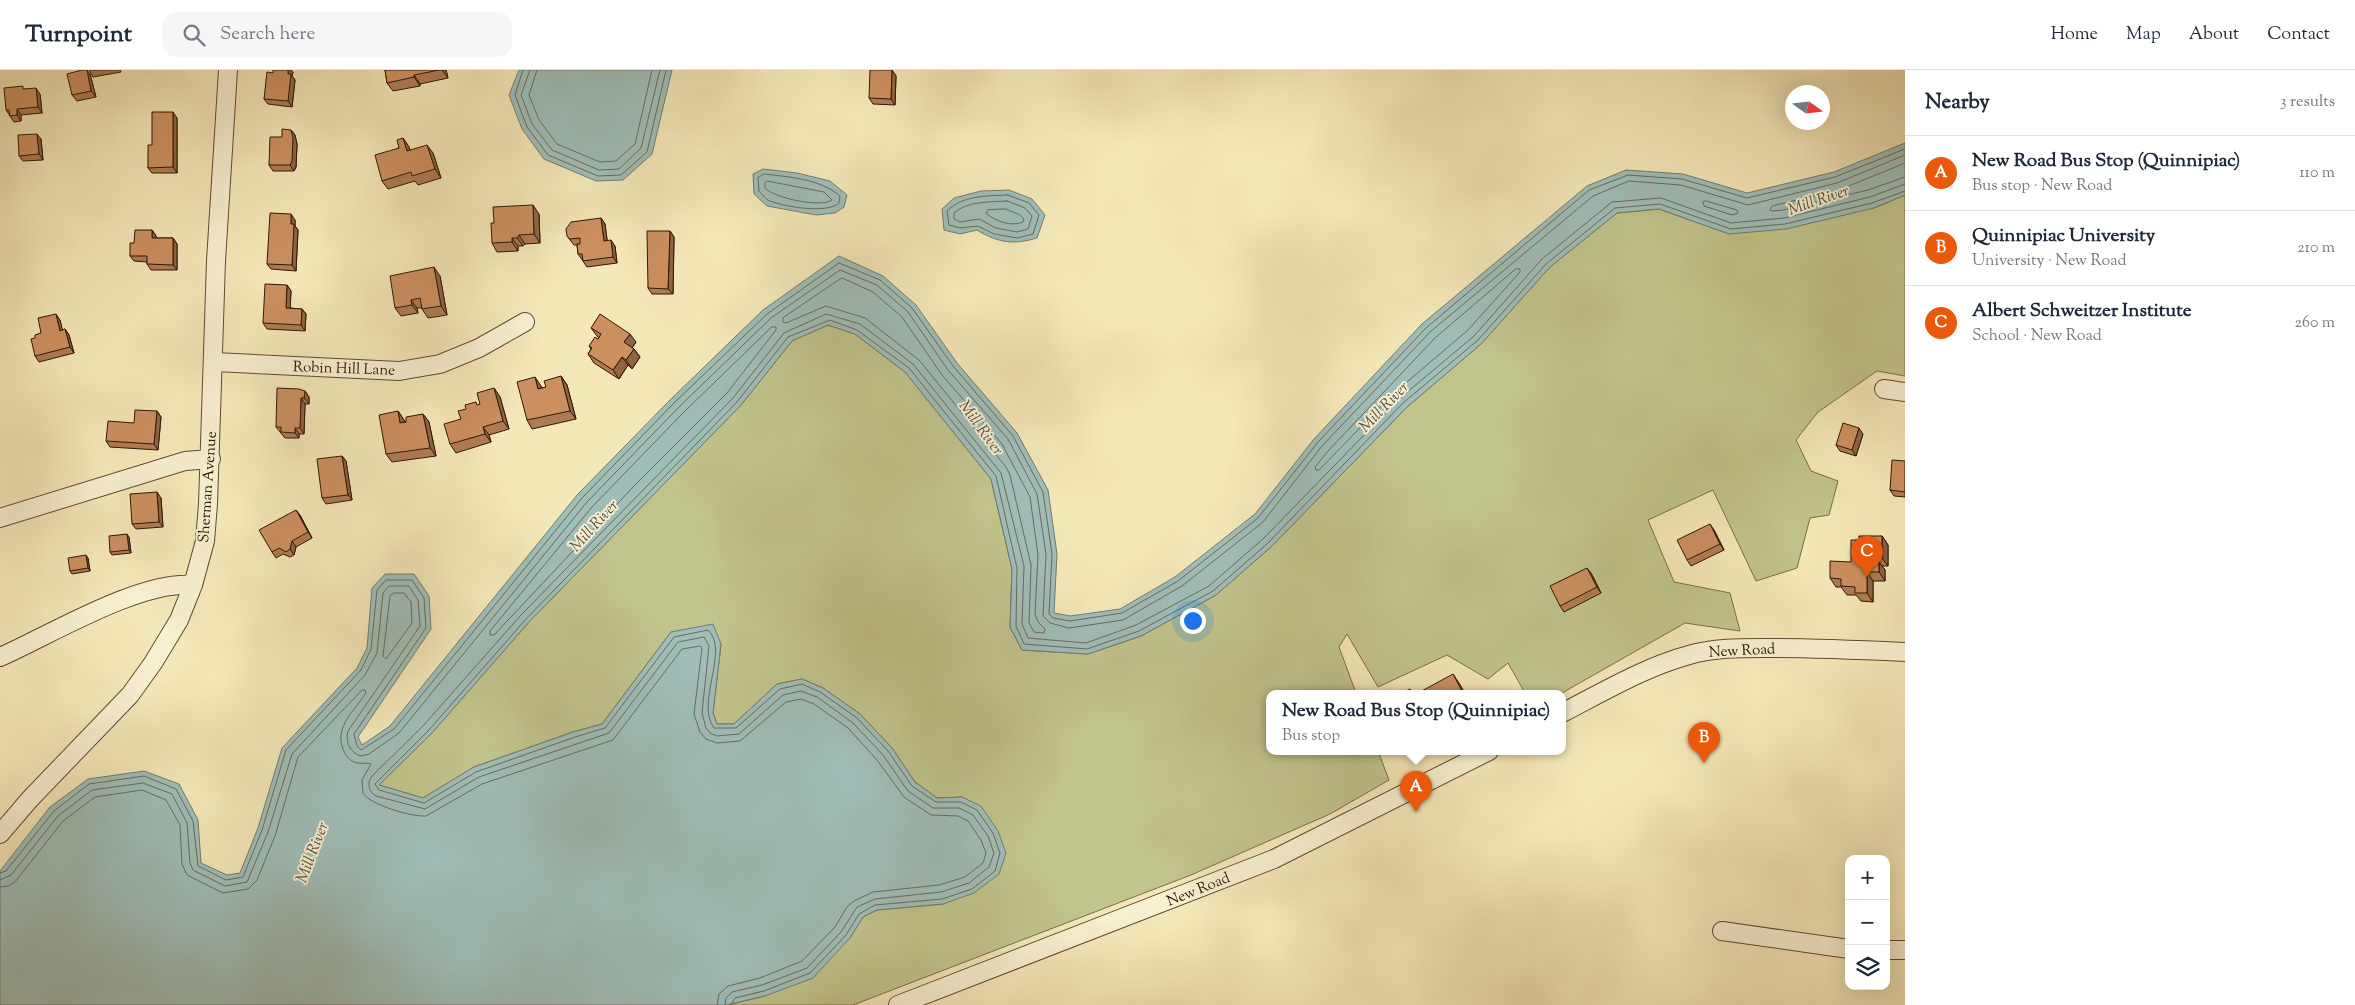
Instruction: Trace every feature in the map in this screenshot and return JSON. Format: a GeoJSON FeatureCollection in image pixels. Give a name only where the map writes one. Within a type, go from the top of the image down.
{"type":"FeatureCollection","features":[{"type":"Feature","properties":{"kind":"street","name":"Sherman Avenue"},"geometry":{"type":"LineString","coordinates":[[0,834],[37,792],[130,695],[153,663],[179,620],[193,585],[205,541],[211,459],[216,261],[228,70]]}},
{"type":"Feature","properties":{"kind":"street","name":"Robin Hill Lane"},"geometry":{"type":"LineString","coordinates":[[214,362],[399,371],[440,364],[479,348],[525,322]]}},
{"type":"Feature","properties":{"kind":"street"},"geometry":{"type":"LineString","coordinates":[[1884,389],[1905,392]]}},
{"type":"Feature","properties":{"kind":"street"},"geometry":{"type":"LineString","coordinates":[[0,518],[185,461],[211,459]]}},
{"type":"Feature","properties":{"kind":"street"},"geometry":{"type":"LineString","coordinates":[[0,657],[62,626],[132,597],[168,585],[193,585]]}},
{"type":"Feature","properties":{"kind":"street","name":"New Road"},"geometry":{"type":"LineString","coordinates":[[1566,711],[1632,677],[1670,661],[1706,651],[1780,648],[1905,652]]}},
{"type":"Feature","properties":{"kind":"street","name":"New Road"},"geometry":{"type":"LineString","coordinates":[[898,1005],[1274,859],[1481,755]]}},
{"type":"Feature","properties":{"kind":"street"},"geometry":{"type":"LineString","coordinates":[[1722,932],[1845,948]]}},
{"type":"Feature","properties":{"kind":"street"},"geometry":{"type":"LineString","coordinates":[[1890,950],[1905,950]]}},
{"type":"Feature","properties":{"kind":"green space"},"geometry":{"type":"Polygon","coordinates":[[[1905,195],[1905,376],[1877,371],[1818,412],[1796,440],[1811,471],[1838,481],[1829,515],[1810,518],[1797,568],[1756,581],[1713,490],[1648,520],[1674,582],[1730,593],[1740,631],[1685,623],[1566,691],[1523,690],[1508,663],[1488,679],[1447,655],[1378,687],[1347,634],[1339,647],[1355,690],[1266,690],[1266,755],[1380,755],[1389,780],[1330,814],[1191,875],[853,1005],[727,1005],[765,996],[850,938],[863,917],[877,910],[943,904],[962,797],[937,798],[915,782],[892,748],[860,714],[823,688],[802,679],[777,684],[734,724],[717,724],[713,713],[721,644],[671,632],[602,724],[573,732],[474,767],[423,798],[379,785],[431,734],[529,622],[741,405],[792,341],[828,325],[855,334],[905,372],[991,479],[1012,569],[1010,627],[1022,650],[1088,654],[1141,636],[1216,595],[1272,546],[1407,407],[1481,344],[1550,267],[1617,213],[1659,209],[1730,234],[1874,208],[1905,195]]]}},
{"type":"Feature","properties":{"kind":"water"},"geometry":{"type":"Polygon","coordinates":[[[519,70],[672,70],[652,154],[623,180],[596,181],[544,159],[522,129],[509,95],[519,70]]]}},
{"type":"Feature","properties":{"kind":"water","name":"Mill River"},"geometry":{"type":"Polygon","coordinates":[[[1905,143],[1905,195],[1874,208],[1786,229],[1729,234],[1659,209],[1617,213],[1550,267],[1481,344],[1407,407],[1272,546],[1216,595],[1141,636],[1088,654],[1022,650],[1010,627],[1012,569],[991,479],[905,372],[855,334],[828,325],[792,341],[741,405],[529,622],[431,734],[379,785],[423,798],[474,767],[573,732],[602,724],[671,632],[713,624],[721,644],[713,713],[717,724],[734,724],[777,684],[802,679],[823,688],[860,714],[892,748],[915,782],[937,798],[962,797],[981,806],[998,831],[1006,853],[999,874],[974,893],[943,904],[877,910],[863,917],[850,938],[813,978],[765,996],[726,1005],[0,1005],[0,871],[50,807],[88,779],[144,771],[179,784],[198,820],[201,863],[227,875],[240,873],[258,828],[282,748],[357,668],[367,648],[372,588],[385,574],[414,574],[429,596],[431,629],[358,737],[362,745],[390,726],[578,494],[670,400],[763,310],[839,256],[883,276],[916,305],[957,363],[1017,433],[1048,490],[1057,554],[1054,613],[1070,616],[1120,609],[1175,577],[1255,514],[1314,439],[1422,324],[1587,186],[1626,170],[1683,174],[1747,193],[1834,172],[1905,143]]]}},
{"type":"Feature","properties":{"kind":"water"},"geometry":{"type":"Polygon","coordinates":[[[763,169],[797,173],[830,181],[847,195],[844,207],[835,213],[816,215],[767,206],[754,194],[753,174],[763,169]]]}},
{"type":"Feature","properties":{"kind":"water"},"geometry":{"type":"Polygon","coordinates":[[[1009,190],[1032,199],[1045,215],[1037,238],[1021,242],[1006,242],[992,238],[977,230],[960,234],[944,230],[942,209],[954,198],[981,191],[1009,190]]]}},
{"type":"Feature","properties":{"kind":"building"},"geometry":{"type":"Polygon","coordinates":[[[87,70],[91,91],[72,95],[67,74],[87,70]]]}},
{"type":"Feature","properties":{"kind":"building"},"geometry":{"type":"Polygon","coordinates":[[[273,70],[288,70],[288,74],[291,74],[288,101],[264,99],[267,72],[273,73],[273,70]]]}},
{"type":"Feature","properties":{"kind":"building"},"geometry":{"type":"Polygon","coordinates":[[[385,70],[439,70],[387,83],[385,70]]]}},
{"type":"Feature","properties":{"kind":"building"},"geometry":{"type":"Polygon","coordinates":[[[870,70],[892,70],[891,99],[869,98],[870,70]]]}},
{"type":"Feature","properties":{"kind":"building"},"geometry":{"type":"Polygon","coordinates":[[[23,86],[23,89],[36,88],[38,107],[17,109],[17,115],[10,116],[9,110],[6,110],[4,88],[23,86]]]}},
{"type":"Feature","properties":{"kind":"building"},"geometry":{"type":"Polygon","coordinates":[[[152,112],[173,112],[173,167],[148,168],[148,145],[152,145],[152,112]]]}},
{"type":"Feature","properties":{"kind":"building"},"geometry":{"type":"Polygon","coordinates":[[[282,129],[291,130],[293,138],[292,161],[290,165],[269,165],[270,137],[282,137],[282,129]]]}},
{"type":"Feature","properties":{"kind":"building"},"geometry":{"type":"Polygon","coordinates":[[[37,134],[39,154],[19,156],[18,135],[37,134]]]}},
{"type":"Feature","properties":{"kind":"building"},"geometry":{"type":"Polygon","coordinates":[[[403,138],[407,151],[427,145],[435,169],[412,176],[411,172],[382,181],[375,155],[399,148],[397,140],[403,138]]]}},
{"type":"Feature","properties":{"kind":"building"},"geometry":{"type":"Polygon","coordinates":[[[533,205],[534,234],[519,235],[517,238],[512,238],[512,242],[492,243],[491,223],[494,223],[493,207],[533,205]]]}},
{"type":"Feature","properties":{"kind":"building"},"geometry":{"type":"Polygon","coordinates":[[[270,213],[291,214],[291,224],[294,224],[292,265],[267,264],[270,213]]]}},
{"type":"Feature","properties":{"kind":"building"},"geometry":{"type":"Polygon","coordinates":[[[601,218],[604,241],[611,240],[613,257],[583,261],[582,254],[578,254],[577,244],[580,244],[580,238],[570,239],[567,236],[566,229],[571,222],[601,218]]]}},
{"type":"Feature","properties":{"kind":"building"},"geometry":{"type":"Polygon","coordinates":[[[135,230],[152,230],[152,238],[173,238],[173,265],[147,264],[147,256],[130,256],[130,243],[134,243],[135,230]]]}},
{"type":"Feature","properties":{"kind":"building"},"geometry":{"type":"Polygon","coordinates":[[[647,231],[670,231],[668,289],[648,288],[647,231]]]}},
{"type":"Feature","properties":{"kind":"building"},"geometry":{"type":"Polygon","coordinates":[[[434,267],[441,306],[422,309],[420,298],[411,300],[412,305],[395,308],[390,276],[434,267]]]}},
{"type":"Feature","properties":{"kind":"building"},"geometry":{"type":"Polygon","coordinates":[[[265,284],[287,285],[286,308],[302,309],[301,325],[263,323],[265,284]]]}},
{"type":"Feature","properties":{"kind":"building"},"geometry":{"type":"Polygon","coordinates":[[[56,314],[60,331],[65,329],[70,347],[35,356],[31,339],[41,333],[38,318],[56,314]]]}},
{"type":"Feature","properties":{"kind":"building"},"geometry":{"type":"Polygon","coordinates":[[[600,314],[630,334],[624,342],[634,349],[626,360],[622,357],[613,370],[588,354],[592,348],[589,346],[595,337],[598,339],[601,334],[591,328],[600,314]]]}},
{"type":"Feature","properties":{"kind":"building"},"geometry":{"type":"Polygon","coordinates":[[[561,376],[570,411],[527,420],[517,382],[535,377],[538,389],[546,387],[544,381],[561,376]]]}},
{"type":"Feature","properties":{"kind":"building"},"geometry":{"type":"Polygon","coordinates":[[[277,388],[305,391],[304,398],[301,398],[300,428],[295,428],[295,433],[281,432],[281,427],[276,427],[277,388]]]}},
{"type":"Feature","properties":{"kind":"building"},"geometry":{"type":"Polygon","coordinates":[[[494,388],[503,421],[483,427],[485,434],[450,444],[444,424],[461,419],[458,411],[466,409],[465,405],[476,402],[477,405],[480,404],[477,393],[494,388]]]}},
{"type":"Feature","properties":{"kind":"building"},"geometry":{"type":"Polygon","coordinates":[[[135,410],[157,411],[154,444],[106,441],[108,421],[134,423],[135,410]]]}},
{"type":"Feature","properties":{"kind":"building"},"geometry":{"type":"Polygon","coordinates":[[[398,411],[400,423],[406,422],[406,417],[423,414],[430,448],[386,454],[379,415],[398,411]]]}},
{"type":"Feature","properties":{"kind":"building"},"geometry":{"type":"Polygon","coordinates":[[[1843,423],[1859,428],[1852,450],[1836,445],[1843,423]]]}},
{"type":"Feature","properties":{"kind":"building"},"geometry":{"type":"Polygon","coordinates":[[[342,456],[348,495],[322,498],[317,459],[342,456]]]}},
{"type":"Feature","properties":{"kind":"building"},"geometry":{"type":"Polygon","coordinates":[[[1892,460],[1905,461],[1905,492],[1890,490],[1892,460]]]}},
{"type":"Feature","properties":{"kind":"building"},"geometry":{"type":"Polygon","coordinates":[[[157,492],[159,522],[132,524],[130,494],[157,492]]]}},
{"type":"Feature","properties":{"kind":"building"},"geometry":{"type":"Polygon","coordinates":[[[296,510],[308,532],[292,541],[290,549],[286,552],[279,548],[272,552],[259,530],[296,510]]]}},
{"type":"Feature","properties":{"kind":"building"},"geometry":{"type":"Polygon","coordinates":[[[1710,524],[1720,544],[1687,560],[1677,540],[1710,524]]]}},
{"type":"Feature","properties":{"kind":"building"},"geometry":{"type":"Polygon","coordinates":[[[127,534],[129,550],[110,552],[109,536],[127,534]]]}},
{"type":"Feature","properties":{"kind":"building"},"geometry":{"type":"Polygon","coordinates":[[[1859,536],[1882,536],[1882,558],[1871,557],[1871,562],[1879,562],[1879,572],[1867,572],[1867,593],[1855,593],[1855,587],[1841,586],[1841,579],[1830,578],[1830,561],[1851,562],[1851,540],[1859,540],[1859,536]]]}},
{"type":"Feature","properties":{"kind":"building"},"geometry":{"type":"Polygon","coordinates":[[[86,555],[88,568],[70,571],[68,558],[86,555]]]}},
{"type":"Feature","properties":{"kind":"building"},"geometry":{"type":"Polygon","coordinates":[[[1587,568],[1597,587],[1560,606],[1550,586],[1587,568]]]}},
{"type":"Feature","properties":{"kind":"building"},"geometry":{"type":"Polygon","coordinates":[[[1453,674],[1461,690],[1424,690],[1453,674]]]}},
{"type":"Feature","properties":{"kind":"place","name":"Albert Schweitzer Institute"},"geometry":{"type":"Point","coordinates":[1867,577]}},
{"type":"Feature","properties":{"kind":"place","name":"Quinnipiac University"},"geometry":{"type":"Point","coordinates":[1704,763]}},
{"type":"Feature","properties":{"kind":"place","name":"New Road Bus Stop (Quinnipiac)"},"geometry":{"type":"Point","coordinates":[1416,812]}}]}
